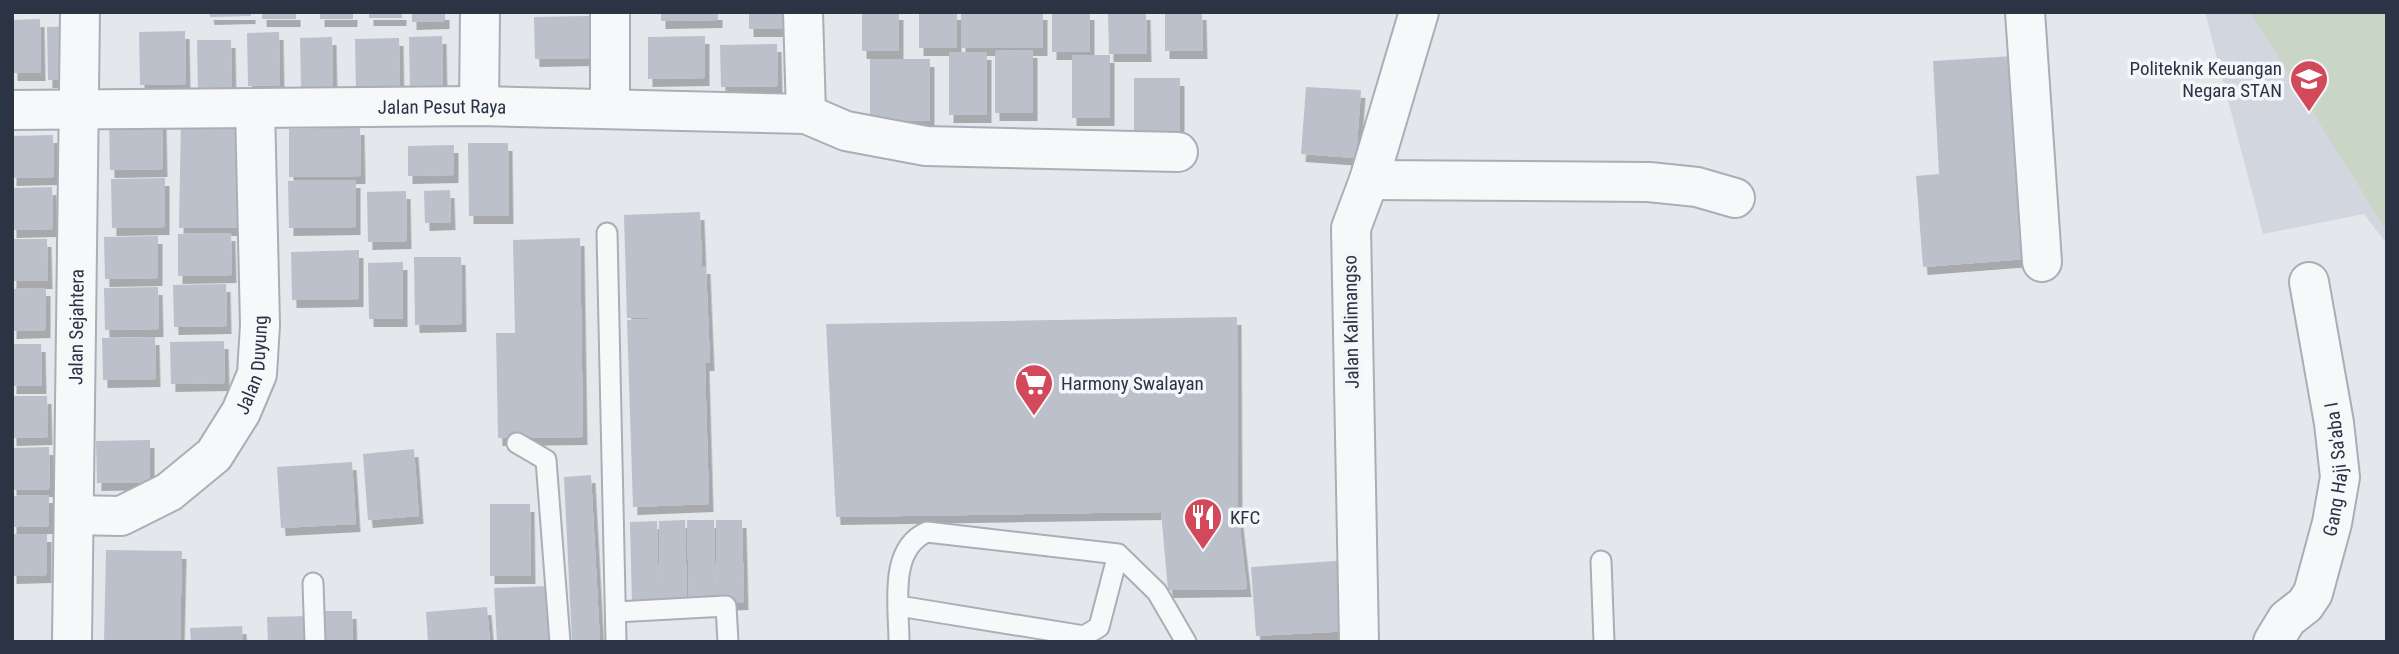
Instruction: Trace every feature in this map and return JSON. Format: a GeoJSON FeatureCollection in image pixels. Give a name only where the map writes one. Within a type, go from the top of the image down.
{"type":"FeatureCollection","features":[{"type":"Feature","properties":{"kind":"street","name":"Jalan Sejahtera"},"geometry":{"type":"LineString","coordinates":[[72,642],[80,12]]}},
{"type":"Feature","properties":{"kind":"street"},"geometry":{"type":"LineString","coordinates":[[479,106],[480,12]]}},
{"type":"Feature","properties":{"kind":"street"},"geometry":{"type":"LineString","coordinates":[[610,12],[610,109]]}},
{"type":"Feature","properties":{"kind":"street"},"geometry":{"type":"LineString","coordinates":[[803,12],[806,114],[856,134],[926,146],[1178,152]]}},
{"type":"Feature","properties":{"kind":"street","name":"Jalan Kalimangso"},"geometry":{"type":"LineString","coordinates":[[1359,642],[1349,251],[1351,228],[1369,180],[1419,12]]}},
{"type":"Feature","properties":{"kind":"street"},"geometry":{"type":"LineString","coordinates":[[2025,12],[2042,262]]}},
{"type":"Feature","properties":{"kind":"street","name":"Jalan Pesut Raya"},"geometry":{"type":"LineString","coordinates":[[12,110],[479,106],[806,114]]}},
{"type":"Feature","properties":{"kind":"street","name":"Jalan Duyung"},"geometry":{"type":"LineString","coordinates":[[74,515],[121,516],[169,492],[214,455],[241,412],[257,374],[260,325],[256,108]]}},
{"type":"Feature","properties":{"kind":"street"},"geometry":{"type":"LineString","coordinates":[[1369,180],[1649,182],[1697,187],[1735,198]]}},
{"type":"Feature","properties":{"kind":"street","name":"Gang Haji Sa'aba I"},"geometry":{"type":"LineString","coordinates":[[2273,642],[2287,619],[2305,605],[2313,593],[2332,523],[2340,477],[2334,424],[2309,282]]}},
{"type":"Feature","properties":{"kind":"lane"},"geometry":{"type":"LineString","coordinates":[[607,233],[617,642]]}},
{"type":"Feature","properties":{"kind":"lane"},"geometry":{"type":"LineString","coordinates":[[517,443],[546,460],[560,642]]}},
{"type":"Feature","properties":{"kind":"lane"},"geometry":{"type":"LineString","coordinates":[[899,642],[901,564],[906,547],[915,537],[927,532],[1118,555],[1157,592],[1186,642]]}},
{"type":"Feature","properties":{"kind":"lane"},"geometry":{"type":"LineString","coordinates":[[899,606],[1084,636],[1099,627],[1118,555]]}},
{"type":"Feature","properties":{"kind":"lane"},"geometry":{"type":"LineString","coordinates":[[1601,561],[1604,642]]}},
{"type":"Feature","properties":{"kind":"lane"},"geometry":{"type":"LineString","coordinates":[[313,583],[315,642]]}},
{"type":"Feature","properties":{"kind":"lane"},"geometry":{"type":"LineString","coordinates":[[616,612],[726,606],[727,642]]}},
{"type":"Feature","properties":{"kind":"shaded area","name":"Politeknik Keuangan Negara STAN"},"geometry":{"type":"Polygon","coordinates":[[[2205,12],[2387,12],[2387,244],[2364,214],[2263,234],[2205,12]]]}},
{"type":"Feature","properties":{"kind":"green space"},"geometry":{"type":"Polygon","coordinates":[[[2250,12],[2387,12],[2387,231],[2250,12]]]}},
{"type":"Feature","properties":{"kind":"building"},"geometry":{"type":"Polygon","coordinates":[[[209,12],[251,12],[251,16],[210,17],[209,12]]]}},
{"type":"Feature","properties":{"kind":"building"},"geometry":{"type":"Polygon","coordinates":[[[262,12],[296,12],[296,19],[262,19],[262,12]]]}},
{"type":"Feature","properties":{"kind":"building"},"geometry":{"type":"Polygon","coordinates":[[[320,12],[353,12],[353,19],[320,19],[320,12]]]}},
{"type":"Feature","properties":{"kind":"building"},"geometry":{"type":"Polygon","coordinates":[[[369,12],[402,12],[402,18],[369,18],[369,12]]]}},
{"type":"Feature","properties":{"kind":"building"},"geometry":{"type":"Polygon","coordinates":[[[412,12],[445,12],[445,21],[412,22],[412,12]]]}},
{"type":"Feature","properties":{"kind":"building"},"geometry":{"type":"Polygon","coordinates":[[[661,12],[718,12],[718,20],[661,21],[661,12]]]}},
{"type":"Feature","properties":{"kind":"building"},"geometry":{"type":"Polygon","coordinates":[[[749,12],[787,12],[787,29],[749,29],[749,12]]]}},
{"type":"Feature","properties":{"kind":"building"},"geometry":{"type":"Polygon","coordinates":[[[862,12],[899,12],[899,51],[862,51],[862,12]]]}},
{"type":"Feature","properties":{"kind":"building"},"geometry":{"type":"Polygon","coordinates":[[[919,12],[957,12],[957,48],[919,48],[919,12]]]}},
{"type":"Feature","properties":{"kind":"building"},"geometry":{"type":"Polygon","coordinates":[[[961,12],[1043,12],[1043,48],[961,48],[961,12]]]}},
{"type":"Feature","properties":{"kind":"building"},"geometry":{"type":"Polygon","coordinates":[[[1052,12],[1090,12],[1090,52],[1052,52],[1052,12]]]}},
{"type":"Feature","properties":{"kind":"building"},"geometry":{"type":"Polygon","coordinates":[[[1108,12],[1146,12],[1147,54],[1109,54],[1108,12]]]}},
{"type":"Feature","properties":{"kind":"building"},"geometry":{"type":"Polygon","coordinates":[[[1165,12],[1202,12],[1203,51],[1165,51],[1165,12]]]}},
{"type":"Feature","properties":{"kind":"building"},"geometry":{"type":"Polygon","coordinates":[[[590,16],[591,58],[535,59],[534,17],[590,16]]]}},
{"type":"Feature","properties":{"kind":"building"},"geometry":{"type":"Polygon","coordinates":[[[40,19],[41,73],[13,73],[12,20],[40,19]]]}},
{"type":"Feature","properties":{"kind":"building"},"geometry":{"type":"Polygon","coordinates":[[[76,26],[77,80],[48,80],[47,27],[76,26]]]}},
{"type":"Feature","properties":{"kind":"building"},"geometry":{"type":"Polygon","coordinates":[[[185,31],[186,84],[140,85],[139,32],[185,31]]]}},
{"type":"Feature","properties":{"kind":"building"},"geometry":{"type":"Polygon","coordinates":[[[279,32],[280,85],[248,86],[247,33],[279,32]]]}},
{"type":"Feature","properties":{"kind":"building"},"geometry":{"type":"Polygon","coordinates":[[[442,36],[443,89],[410,90],[409,37],[442,36]]]}},
{"type":"Feature","properties":{"kind":"building"},"geometry":{"type":"Polygon","coordinates":[[[705,36],[705,78],[648,79],[648,37],[705,36]]]}},
{"type":"Feature","properties":{"kind":"building"},"geometry":{"type":"Polygon","coordinates":[[[332,37],[333,90],[301,90],[300,38],[332,37]]]}},
{"type":"Feature","properties":{"kind":"building"},"geometry":{"type":"Polygon","coordinates":[[[399,38],[400,92],[356,92],[355,39],[399,38]]]}},
{"type":"Feature","properties":{"kind":"building"},"geometry":{"type":"Polygon","coordinates":[[[197,40],[231,40],[232,93],[198,93],[197,40]]]}},
{"type":"Feature","properties":{"kind":"building"},"geometry":{"type":"Polygon","coordinates":[[[777,44],[778,86],[721,87],[720,45],[777,44]]]}},
{"type":"Feature","properties":{"kind":"building"},"geometry":{"type":"Polygon","coordinates":[[[1033,50],[1033,113],[995,113],[995,51],[1033,50]]]}},
{"type":"Feature","properties":{"kind":"building"},"geometry":{"type":"Polygon","coordinates":[[[949,52],[987,52],[987,115],[949,115],[949,52]]]}},
{"type":"Feature","properties":{"kind":"building"},"geometry":{"type":"Polygon","coordinates":[[[1072,55],[1110,55],[1110,118],[1072,118],[1072,55]]]}},
{"type":"Feature","properties":{"kind":"building"},"geometry":{"type":"Polygon","coordinates":[[[2013,56],[2026,259],[1923,267],[1916,176],[1939,174],[1933,61],[2013,56]]]}},
{"type":"Feature","properties":{"kind":"building"},"geometry":{"type":"Polygon","coordinates":[[[870,59],[930,59],[930,121],[870,121],[870,59]]]}},
{"type":"Feature","properties":{"kind":"building"},"geometry":{"type":"Polygon","coordinates":[[[1134,78],[1180,78],[1180,141],[1134,141],[1134,78]]]}},
{"type":"Feature","properties":{"kind":"building"},"geometry":{"type":"Polygon","coordinates":[[[1306,87],[1361,90],[1356,158],[1301,154],[1306,87]]]}},
{"type":"Feature","properties":{"kind":"building"},"geometry":{"type":"Polygon","coordinates":[[[181,116],[241,117],[239,228],[179,228],[181,116]]]}},
{"type":"Feature","properties":{"kind":"building"},"geometry":{"type":"Polygon","coordinates":[[[162,120],[163,169],[110,170],[109,121],[162,120]]]}},
{"type":"Feature","properties":{"kind":"building"},"geometry":{"type":"Polygon","coordinates":[[[360,127],[361,176],[289,177],[289,129],[360,127]]]}},
{"type":"Feature","properties":{"kind":"building"},"geometry":{"type":"Polygon","coordinates":[[[53,135],[54,177],[12,178],[12,136],[53,135]]]}},
{"type":"Feature","properties":{"kind":"building"},"geometry":{"type":"Polygon","coordinates":[[[468,143],[508,143],[509,216],[469,216],[468,143]]]}},
{"type":"Feature","properties":{"kind":"building"},"geometry":{"type":"Polygon","coordinates":[[[454,145],[454,175],[408,176],[408,146],[454,145]]]}},
{"type":"Feature","properties":{"kind":"building"},"geometry":{"type":"Polygon","coordinates":[[[165,178],[165,227],[112,228],[111,179],[165,178]]]}},
{"type":"Feature","properties":{"kind":"building"},"geometry":{"type":"Polygon","coordinates":[[[356,180],[356,227],[289,228],[288,181],[356,180]]]}},
{"type":"Feature","properties":{"kind":"building"},"geometry":{"type":"Polygon","coordinates":[[[52,187],[53,229],[12,230],[12,188],[52,187]]]}},
{"type":"Feature","properties":{"kind":"building"},"geometry":{"type":"Polygon","coordinates":[[[450,190],[451,222],[425,223],[424,191],[450,190]]]}},
{"type":"Feature","properties":{"kind":"building"},"geometry":{"type":"Polygon","coordinates":[[[406,191],[407,241],[368,242],[367,192],[406,191]]]}},
{"type":"Feature","properties":{"kind":"building"},"geometry":{"type":"Polygon","coordinates":[[[700,212],[702,265],[686,266],[706,266],[710,363],[705,363],[709,504],[633,507],[627,320],[666,318],[627,318],[624,215],[700,212]]]}},
{"type":"Feature","properties":{"kind":"building"},"geometry":{"type":"Polygon","coordinates":[[[231,233],[232,275],[178,276],[178,234],[231,233]]]}},
{"type":"Feature","properties":{"kind":"building"},"geometry":{"type":"Polygon","coordinates":[[[158,236],[158,278],[105,279],[104,237],[158,236]]]}},
{"type":"Feature","properties":{"kind":"building"},"geometry":{"type":"Polygon","coordinates":[[[580,238],[583,437],[498,438],[496,333],[515,333],[513,240],[580,238]]]}},
{"type":"Feature","properties":{"kind":"building"},"geometry":{"type":"Polygon","coordinates":[[[12,239],[47,239],[48,281],[12,281],[12,239]]]}},
{"type":"Feature","properties":{"kind":"building"},"geometry":{"type":"Polygon","coordinates":[[[359,250],[359,299],[292,300],[291,252],[359,250]]]}},
{"type":"Feature","properties":{"kind":"building"},"geometry":{"type":"Polygon","coordinates":[[[414,257],[461,257],[462,324],[415,325],[414,257]]]}},
{"type":"Feature","properties":{"kind":"building"},"geometry":{"type":"Polygon","coordinates":[[[403,262],[403,319],[369,319],[368,263],[403,262]]]}},
{"type":"Feature","properties":{"kind":"building"},"geometry":{"type":"Polygon","coordinates":[[[226,284],[227,326],[174,327],[173,285],[226,284]]]}},
{"type":"Feature","properties":{"kind":"building"},"geometry":{"type":"Polygon","coordinates":[[[158,287],[159,329],[105,330],[104,288],[158,287]]]}},
{"type":"Feature","properties":{"kind":"building"},"geometry":{"type":"Polygon","coordinates":[[[46,288],[46,330],[12,331],[12,289],[46,288]]]}},
{"type":"Feature","properties":{"kind":"building","name":"Harmony Swalayan"},"geometry":{"type":"Polygon","coordinates":[[[1237,317],[1238,511],[1247,589],[1168,590],[1161,512],[836,517],[826,324],[1237,317]]]}},
{"type":"Feature","properties":{"kind":"building"},"geometry":{"type":"Polygon","coordinates":[[[155,337],[156,379],[103,380],[102,338],[155,337]]]}},
{"type":"Feature","properties":{"kind":"building"},"geometry":{"type":"Polygon","coordinates":[[[224,341],[225,383],[171,384],[170,342],[224,341]]]}},
{"type":"Feature","properties":{"kind":"building"},"geometry":{"type":"Polygon","coordinates":[[[12,344],[41,344],[42,386],[12,386],[12,344]]]}},
{"type":"Feature","properties":{"kind":"building"},"geometry":{"type":"Polygon","coordinates":[[[12,396],[47,396],[48,437],[12,438],[12,396]]]}},
{"type":"Feature","properties":{"kind":"building"},"geometry":{"type":"Polygon","coordinates":[[[150,440],[150,482],[97,483],[96,441],[150,440]]]}},
{"type":"Feature","properties":{"kind":"building"},"geometry":{"type":"Polygon","coordinates":[[[49,447],[50,489],[12,490],[12,448],[49,447]]]}},
{"type":"Feature","properties":{"kind":"building"},"geometry":{"type":"Polygon","coordinates":[[[414,449],[419,516],[368,520],[363,454],[414,449]]]}},
{"type":"Feature","properties":{"kind":"building"},"geometry":{"type":"Polygon","coordinates":[[[352,462],[356,524],[281,528],[277,467],[352,462]]]}},
{"type":"Feature","properties":{"kind":"building"},"geometry":{"type":"Polygon","coordinates":[[[591,475],[600,642],[572,642],[564,477],[591,475]]]}},
{"type":"Feature","properties":{"kind":"building"},"geometry":{"type":"Polygon","coordinates":[[[49,495],[49,526],[12,527],[12,496],[49,495]]]}},
{"type":"Feature","properties":{"kind":"building"},"geometry":{"type":"Polygon","coordinates":[[[490,504],[530,504],[531,576],[490,576],[490,504]]]}},
{"type":"Feature","properties":{"kind":"building"},"geometry":{"type":"Polygon","coordinates":[[[685,520],[687,603],[660,604],[659,521],[685,520]]]}},
{"type":"Feature","properties":{"kind":"building"},"geometry":{"type":"Polygon","coordinates":[[[687,520],[714,520],[716,603],[689,603],[687,520]]]}},
{"type":"Feature","properties":{"kind":"building"},"geometry":{"type":"Polygon","coordinates":[[[716,520],[742,520],[744,602],[717,603],[716,520]]]}},
{"type":"Feature","properties":{"kind":"building"},"geometry":{"type":"Polygon","coordinates":[[[657,521],[659,604],[632,605],[630,522],[657,521]]]}},
{"type":"Feature","properties":{"kind":"building"},"geometry":{"type":"Polygon","coordinates":[[[12,534],[47,534],[47,575],[12,576],[12,534]]]}},
{"type":"Feature","properties":{"kind":"building"},"geometry":{"type":"Polygon","coordinates":[[[106,550],[182,551],[180,642],[104,642],[106,550]]]}},
{"type":"Feature","properties":{"kind":"building"},"geometry":{"type":"Polygon","coordinates":[[[1348,560],[1351,631],[1256,636],[1251,567],[1348,560]]]}},
{"type":"Feature","properties":{"kind":"building"},"geometry":{"type":"Polygon","coordinates":[[[547,586],[549,642],[497,642],[494,588],[547,586]]]}},
{"type":"Feature","properties":{"kind":"building"},"geometry":{"type":"Polygon","coordinates":[[[487,607],[490,642],[428,642],[426,612],[487,607]]]}},
{"type":"Feature","properties":{"kind":"building"},"geometry":{"type":"Polygon","coordinates":[[[325,611],[352,611],[353,642],[325,642],[325,611]]]}},
{"type":"Feature","properties":{"kind":"building"},"geometry":{"type":"Polygon","coordinates":[[[309,616],[309,642],[268,642],[267,617],[309,616]]]}},
{"type":"Feature","properties":{"kind":"building"},"geometry":{"type":"Polygon","coordinates":[[[242,626],[243,642],[191,642],[190,628],[242,626]]]}},
{"type":"Feature","properties":{"kind":"place","name":"Politeknik Keuangan Negara STAN"},"geometry":{"type":"Point","coordinates":[2309,113]}},
{"type":"Feature","properties":{"kind":"place","name":"Harmony Swalayan"},"geometry":{"type":"Point","coordinates":[1034,417]}},
{"type":"Feature","properties":{"kind":"place","name":"KFC"},"geometry":{"type":"Point","coordinates":[1203,551]}}]}
